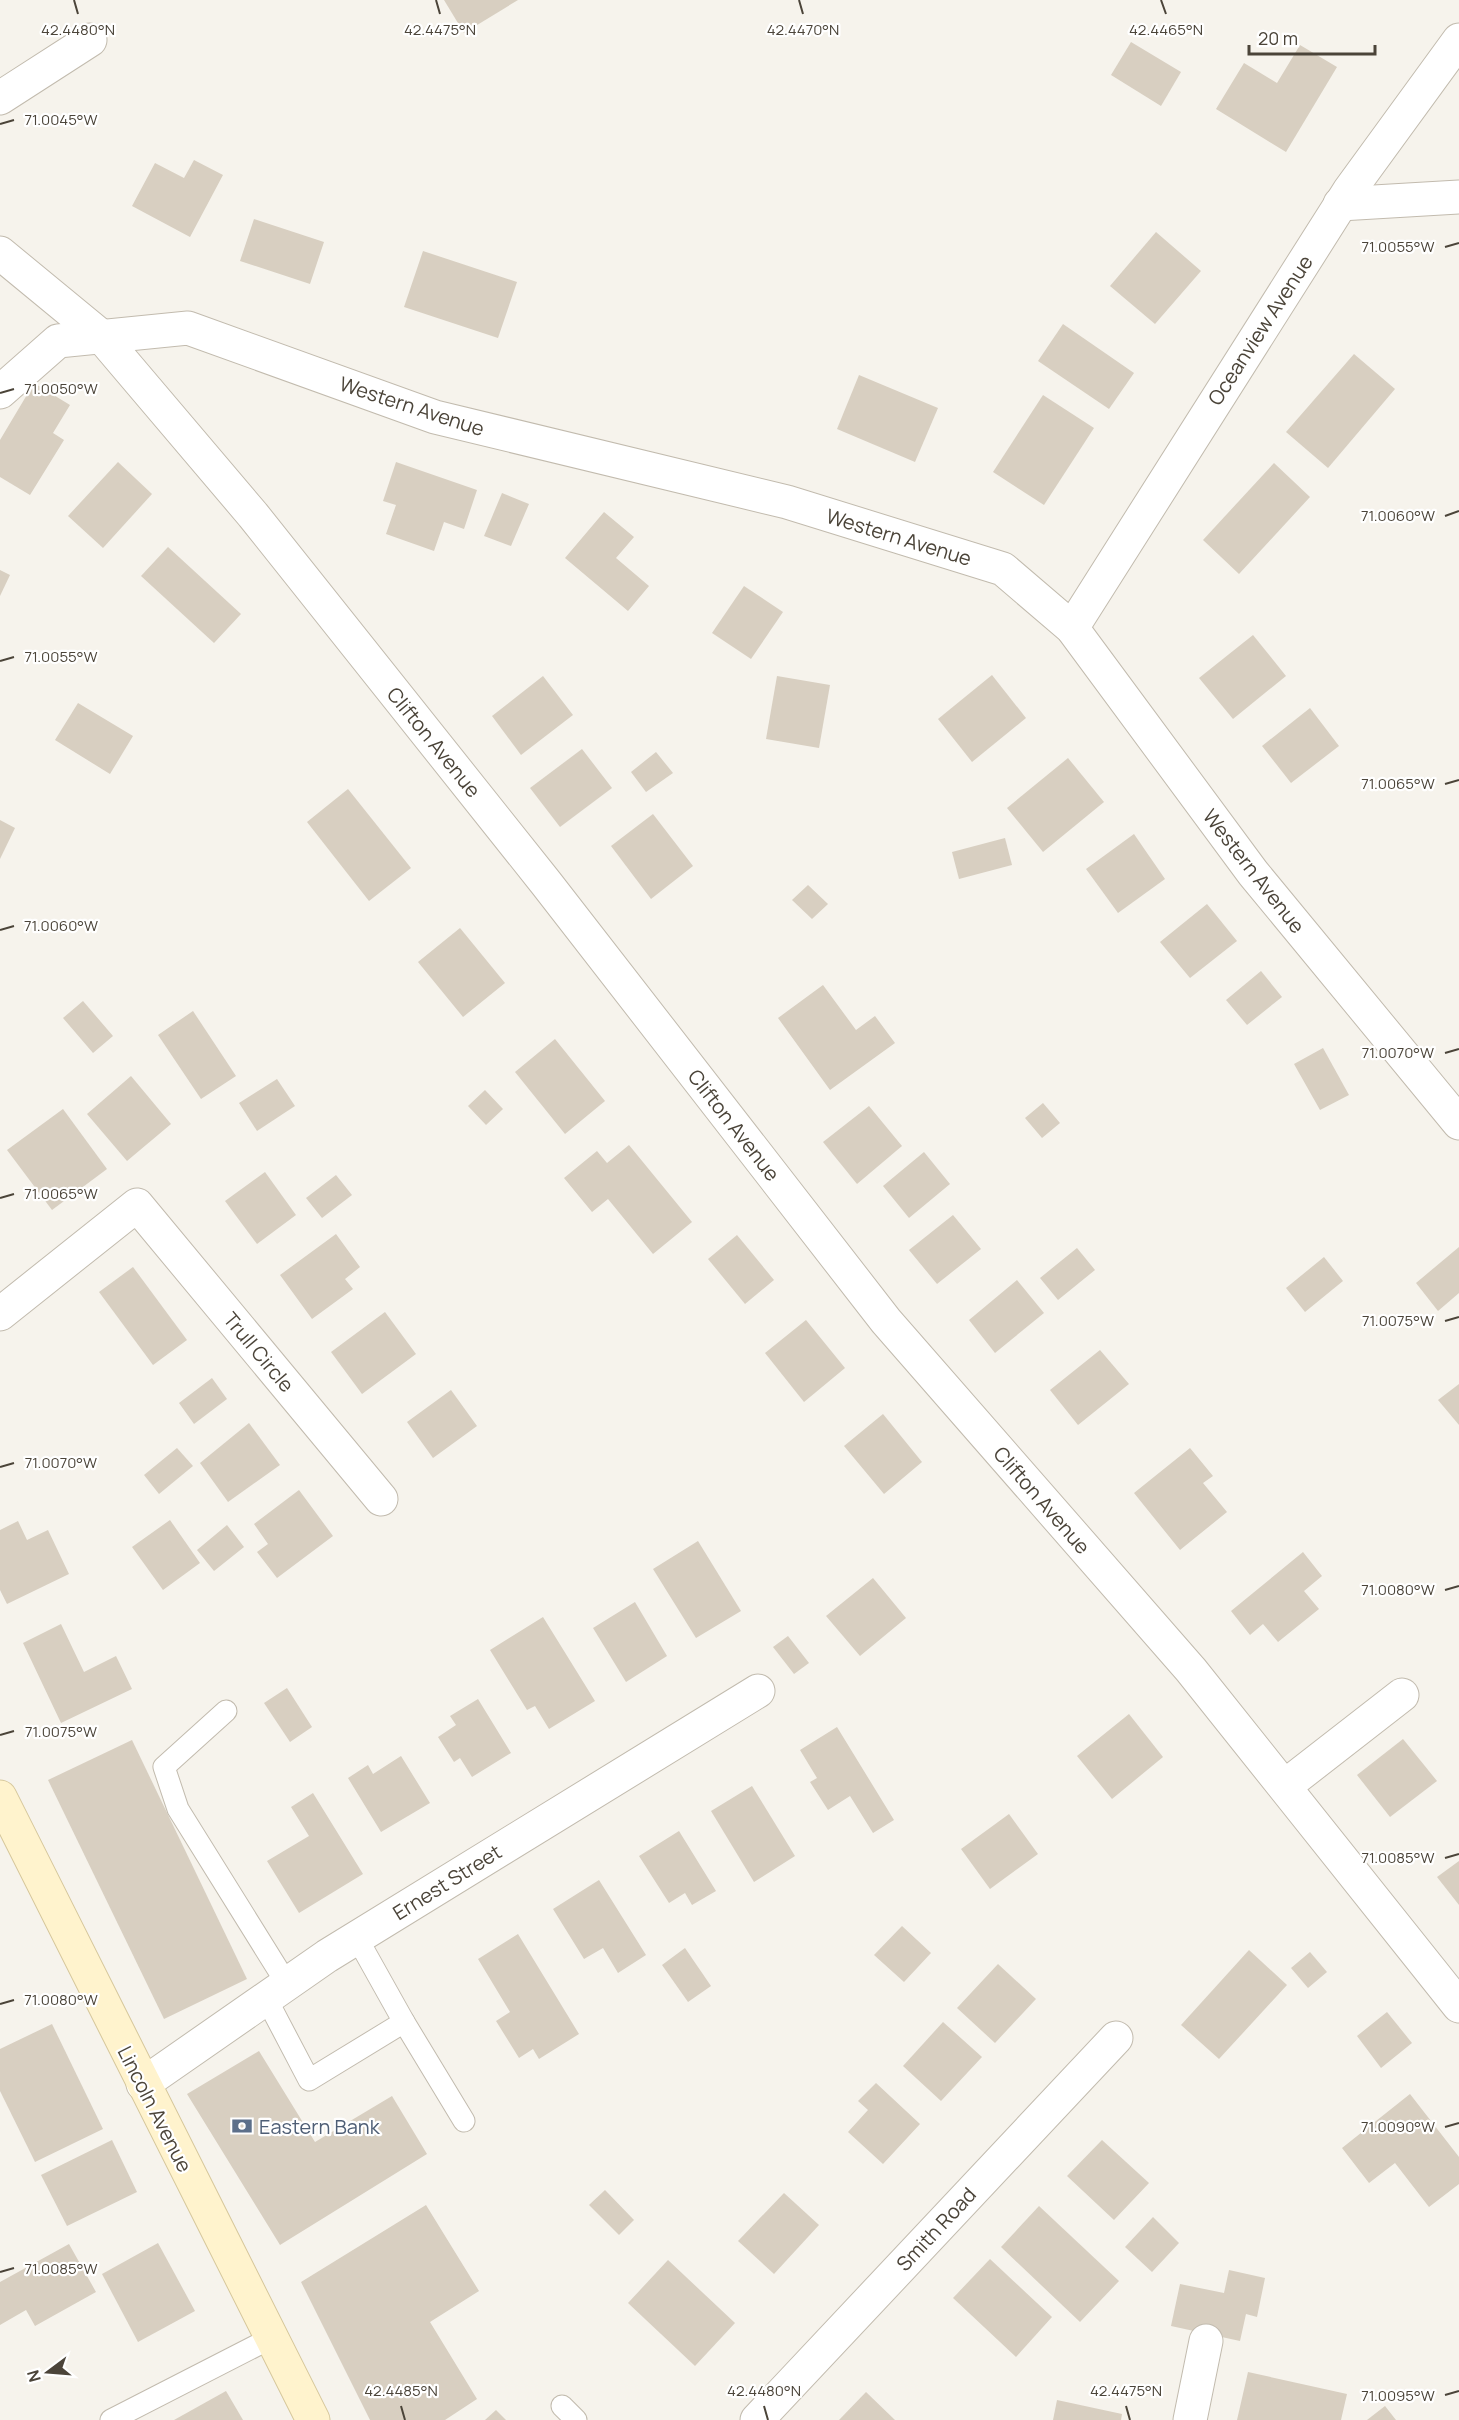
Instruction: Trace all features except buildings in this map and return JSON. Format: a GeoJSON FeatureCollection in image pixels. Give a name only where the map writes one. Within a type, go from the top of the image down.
{"type":"FeatureCollection","features":[{"type":"Feature","properties":{"kind":"main road","name":"Lincoln Avenue"},"geometry":{"type":"LineString","coordinates":[[0,1797],[313,2420]]}},
{"type":"Feature","properties":{"kind":"street"},"geometry":{"type":"LineString","coordinates":[[0,98],[90,40]]}},
{"type":"Feature","properties":{"kind":"street","name":"Oceanview Avenue"},"geometry":{"type":"LineString","coordinates":[[1072,628],[1341,204],[1459,40]]}},
{"type":"Feature","properties":{"kind":"street"},"geometry":{"type":"LineString","coordinates":[[1341,204],[1459,197]]}},
{"type":"Feature","properties":{"kind":"street","name":"Clifton Avenue"},"geometry":{"type":"LineString","coordinates":[[0,253],[102,337],[261,524],[546,883],[886,1321],[1191,1670],[1459,2006]]}},
{"type":"Feature","properties":{"kind":"street","name":"Western Avenue"},"geometry":{"type":"LineString","coordinates":[[0,392],[58,341],[188,328],[435,417],[787,502],[1003,569],[1072,628],[1253,873],[1459,1123]]}},
{"type":"Feature","properties":{"kind":"street","name":"Trull Circle"},"geometry":{"type":"LineString","coordinates":[[0,1314],[137,1205],[381,1499]]}},
{"type":"Feature","properties":{"kind":"street","name":"Ernest Street"},"geometry":{"type":"LineString","coordinates":[[143,2084],[276,1991],[357,1938],[758,1691]]}},
{"type":"Feature","properties":{"kind":"street"},"geometry":{"type":"LineString","coordinates":[[1285,1786],[1402,1695]]}},
{"type":"Feature","properties":{"kind":"street","name":"Smith Road"},"geometry":{"type":"LineString","coordinates":[[757,2420],[1116,2038]]}},
{"type":"Feature","properties":{"kind":"street"},"geometry":{"type":"LineString","coordinates":[[1190,2420],[1206,2341]]}},
{"type":"Feature","properties":{"kind":"lane"},"geometry":{"type":"LineString","coordinates":[[226,1712],[164,1767],[178,1809],[276,1991],[309,2080],[404,2022]]}},
{"type":"Feature","properties":{"kind":"lane"},"geometry":{"type":"LineString","coordinates":[[357,1938],[404,2022],[464,2121]]}},
{"type":"Feature","properties":{"kind":"lane"},"geometry":{"type":"LineString","coordinates":[[111,2420],[271,2338]]}},
{"type":"Feature","properties":{"kind":"place","name":"Eastern Bank"},"geometry":{"type":"Point","coordinates":[242,2126]}}]}
